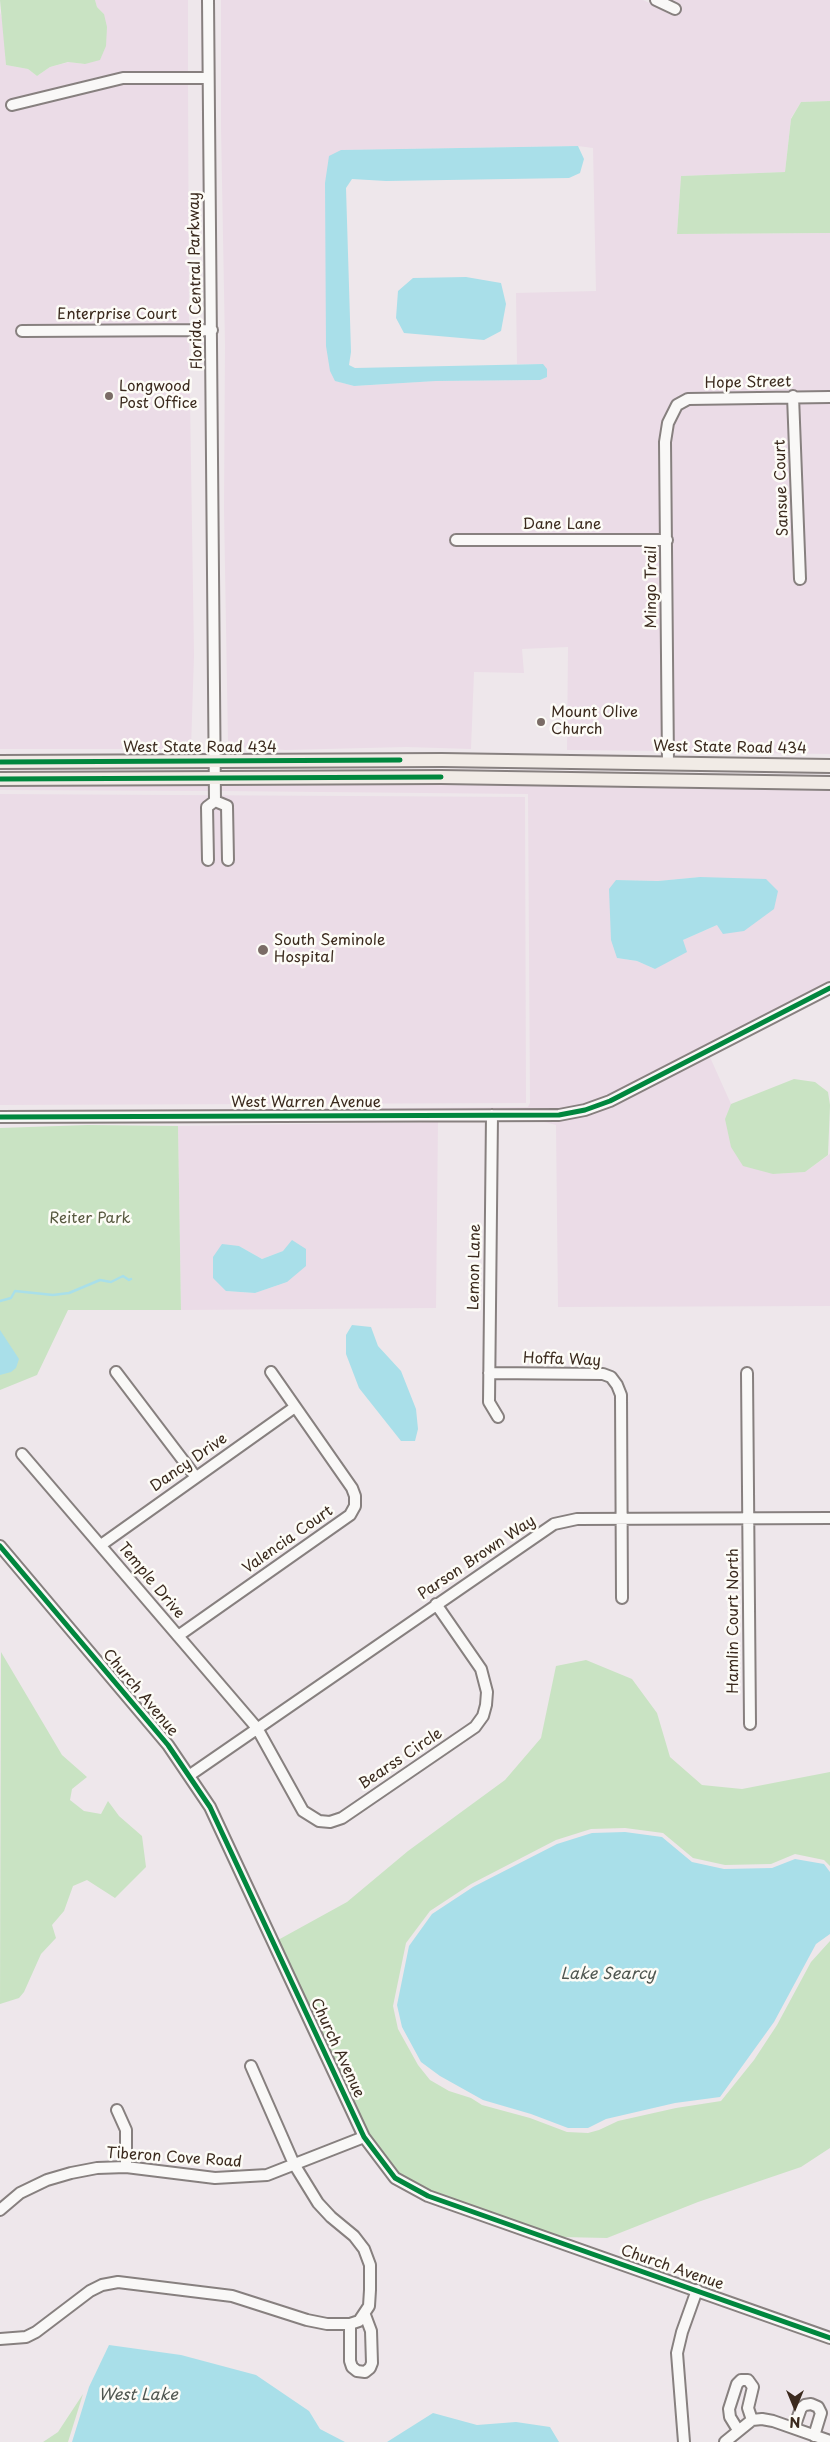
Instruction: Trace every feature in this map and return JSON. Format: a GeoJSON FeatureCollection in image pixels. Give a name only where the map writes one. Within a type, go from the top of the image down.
{"type":"FeatureCollection","features":[{"type":"Feature","properties":{"kind":"main road","name":"West State Road 434"},"geometry":{"type":"LineString","coordinates":[[0,762],[442,760],[830,766]]}},
{"type":"Feature","properties":{"kind":"main road"},"geometry":{"type":"LineString","coordinates":[[644,780],[661,771],[668,764]]}},
{"type":"Feature","properties":{"kind":"main road"},"geometry":{"type":"LineString","coordinates":[[670,780],[680,772],[700,764]]}},
{"type":"Feature","properties":{"kind":"main road","name":"West State Road 434"},"geometry":{"type":"LineString","coordinates":[[0,779],[441,777],[830,783]]}},
{"type":"Feature","properties":{"kind":"street","name":"Florida Central Parkway"},"geometry":{"type":"LineString","coordinates":[[208,0],[215,760],[215,801],[207,807],[208,860]]}},
{"type":"Feature","properties":{"kind":"street"},"geometry":{"type":"LineString","coordinates":[[656,0],[675,9]]}},
{"type":"Feature","properties":{"kind":"street"},"geometry":{"type":"LineString","coordinates":[[12,105],[123,78],[208,78]]}},
{"type":"Feature","properties":{"kind":"street","name":"Enterprise Court"},"geometry":{"type":"LineString","coordinates":[[22,331],[212,330]]}},
{"type":"Feature","properties":{"kind":"street","name":"Sansue Court"},"geometry":{"type":"LineString","coordinates":[[793,396],[800,579]]}},
{"type":"Feature","properties":{"kind":"street","name":"Hope Street"},"geometry":{"type":"LineString","coordinates":[[673,413],[677,405],[688,399],[830,396]]}},
{"type":"Feature","properties":{"kind":"street","name":"Mingo Trail"},"geometry":{"type":"LineString","coordinates":[[668,764],[665,442],[668,423],[673,413]]}},
{"type":"Feature","properties":{"kind":"street","name":"Dane Lane"},"geometry":{"type":"LineString","coordinates":[[456,540],[667,540]]}},
{"type":"Feature","properties":{"kind":"street"},"geometry":{"type":"LineString","coordinates":[[215,801],[227,806],[228,860]]}},
{"type":"Feature","properties":{"kind":"street","name":"West Warren Avenue"},"geometry":{"type":"LineString","coordinates":[[0,1117],[559,1115],[585,1110],[610,1101],[830,988]]}},
{"type":"Feature","properties":{"kind":"street","name":"Lemon Lane"},"geometry":{"type":"LineString","coordinates":[[492,1115],[489,1402],[498,1417]]}},
{"type":"Feature","properties":{"kind":"street"},"geometry":{"type":"LineString","coordinates":[[116,1372],[196,1476]]}},
{"type":"Feature","properties":{"kind":"street","name":"Valencia Court"},"geometry":{"type":"LineString","coordinates":[[178,1636],[350,1515],[355,1506],[355,1496],[352,1488],[271,1372]]}},
{"type":"Feature","properties":{"kind":"street","name":"Hamlin Court North"},"geometry":{"type":"LineString","coordinates":[[747,1372],[750,1724]]}},
{"type":"Feature","properties":{"kind":"street","name":"Hoffa Way"},"geometry":{"type":"LineString","coordinates":[[489,1373],[603,1374],[611,1377],[621,1395],[622,1518]]}},
{"type":"Feature","properties":{"kind":"street","name":"Dancy Drive"},"geometry":{"type":"LineString","coordinates":[[101,1545],[295,1407]]}},
{"type":"Feature","properties":{"kind":"street","name":"Temple Drive"},"geometry":{"type":"LineString","coordinates":[[22,1454],[257,1728]]}},
{"type":"Feature","properties":{"kind":"street"},"geometry":{"type":"LineString","coordinates":[[622,1518],[622,1598]]}},
{"type":"Feature","properties":{"kind":"street","name":"Parson Brown Way"},"geometry":{"type":"LineString","coordinates":[[190,1775],[554,1524],[576,1519],[622,1518],[830,1518]]}},
{"type":"Feature","properties":{"kind":"street","name":"Church Avenue"},"geometry":{"type":"LineString","coordinates":[[0,1546],[168,1745],[190,1775],[210,1807],[228,1842],[364,2137],[383,2165],[395,2178],[410,2187],[830,2338]]}},
{"type":"Feature","properties":{"kind":"street","name":"Bearss Circle"},"geometry":{"type":"LineString","coordinates":[[257,1728],[303,1811],[319,1821],[330,1822],[342,1818],[475,1727],[486,1706],[485,1680],[481,1669],[436,1604]]}},
{"type":"Feature","properties":{"kind":"street"},"geometry":{"type":"LineString","coordinates":[[0,2339],[26,2337],[36,2332],[90,2291],[102,2285],[118,2282],[232,2296],[307,2320],[327,2324],[350,2324],[360,2320],[365,2315],[369,2306],[370,2265],[364,2250],[354,2236],[331,2217],[318,2203],[294,2164],[251,2066]]}},
{"type":"Feature","properties":{"kind":"street"},"geometry":{"type":"LineString","coordinates":[[117,2110],[126,2130],[126,2167]]}},
{"type":"Feature","properties":{"kind":"street","name":"Tiberon Cove Road"},"geometry":{"type":"LineString","coordinates":[[0,2210],[20,2193],[47,2180],[97,2168],[126,2167],[215,2178],[267,2176],[364,2137]]}},
{"type":"Feature","properties":{"kind":"street"},"geometry":{"type":"LineString","coordinates":[[684,2442],[678,2353],[682,2332],[698,2290]]}},
{"type":"Feature","properties":{"kind":"street"},"geometry":{"type":"LineString","coordinates":[[350,2324],[350,2361],[352,2367],[357,2371],[365,2372],[372,2363],[371,2331],[365,2315]]}},
{"type":"Feature","properties":{"kind":"street"},"geometry":{"type":"LineString","coordinates":[[738,2430],[730,2417],[729,2409],[737,2384],[741,2380],[748,2380],[753,2387],[748,2408],[752,2420]]}},
{"type":"Feature","properties":{"kind":"street"},"geometry":{"type":"LineString","coordinates":[[794,2428],[801,2408],[811,2404],[818,2408],[821,2413],[814,2436]]}},
{"type":"Feature","properties":{"kind":"street"},"geometry":{"type":"LineString","coordinates":[[725,2442],[752,2420],[773,2421],[830,2441]]}},
{"type":"Feature","properties":{"kind":"shaded area"},"geometry":{"type":"Polygon","coordinates":[[[95,0],[188,0],[188,73],[122,73],[98,77],[7,101],[9,111],[123,84],[188,83],[189,325],[18,326],[17,336],[189,335],[194,655],[191,749],[0,749],[0,12],[4,24],[6,65],[28,69],[37,76],[50,67],[69,62],[85,64],[104,14],[97,7],[95,0]]]}},
{"type":"Feature","properties":{"kind":"shaded area"},"geometry":{"type":"Polygon","coordinates":[[[221,0],[643,0],[677,16],[681,6],[668,0],[830,0],[830,101],[801,102],[791,118],[785,172],[681,176],[677,234],[830,233],[830,391],[688,394],[675,400],[673,402],[662,534],[452,535],[452,545],[662,545],[664,751],[567,750],[568,647],[522,649],[524,673],[474,672],[471,749],[406,747],[286,750],[233,747],[228,743],[224,509],[225,345],[221,0]],[[578,146],[341,150],[336,381],[354,386],[436,381],[540,380],[543,364],[517,364],[516,293],[596,291],[593,148],[578,146]]]}},
{"type":"Feature","properties":{"kind":"shaded area"},"geometry":{"type":"Polygon","coordinates":[[[789,402],[796,584],[805,583],[798,402],[830,402],[830,754],[673,752],[669,442],[672,425],[681,409],[689,404],[789,402]]]}},
{"type":"Feature","properties":{"kind":"shaded area"},"geometry":{"type":"Polygon","coordinates":[[[468,784],[830,790],[830,982],[608,1096],[558,1110],[0,1111],[528,1107],[530,1103],[528,794],[220,791],[220,786],[468,784]],[[700,877],[658,881],[617,880],[617,958],[637,961],[655,969],[683,940],[717,925],[700,877]]]}},
{"type":"Feature","properties":{"kind":"shaded area"},"geometry":{"type":"Polygon","coordinates":[[[210,786],[210,791],[0,790],[0,787],[210,786]]]}},
{"type":"Feature","properties":{"kind":"shaded area","name":"South Seminole Hospital"},"geometry":{"type":"Polygon","coordinates":[[[0,794],[525,797],[526,1103],[0,1105],[0,794]]]}},
{"type":"Feature","properties":{"kind":"shaded area"},"geometry":{"type":"Polygon","coordinates":[[[709,1055],[731,1104],[725,1119],[773,1174],[805,1172],[830,1154],[830,1306],[558,1307],[556,1125],[536,1120],[608,1107],[709,1055]]]}},
{"type":"Feature","properties":{"kind":"shaded area"},"geometry":{"type":"Polygon","coordinates":[[[438,1122],[436,1308],[181,1310],[178,1126],[438,1122]],[[239,1246],[226,1291],[255,1293],[287,1282],[283,1251],[262,1259],[239,1246]]]}},
{"type":"Feature","properties":{"kind":"green space"},"geometry":{"type":"Polygon","coordinates":[[[0,0],[95,0],[97,7],[104,14],[107,27],[106,46],[100,60],[85,64],[68,62],[50,67],[37,76],[28,69],[6,65],[0,0]]]}},
{"type":"Feature","properties":{"kind":"green space"},"geometry":{"type":"Polygon","coordinates":[[[830,101],[830,233],[677,234],[681,176],[785,172],[791,119],[801,102],[830,101]]]}},
{"type":"Feature","properties":{"kind":"green space"},"geometry":{"type":"Polygon","coordinates":[[[794,1079],[815,1082],[828,1092],[830,1105],[828,1155],[805,1172],[773,1174],[743,1166],[731,1147],[725,1119],[731,1104],[794,1079]]]}},
{"type":"Feature","properties":{"kind":"green space","name":"Reiter Park"},"geometry":{"type":"Polygon","coordinates":[[[88,1125],[178,1126],[181,1310],[68,1310],[37,1375],[0,1390],[0,1128],[88,1125]]]}},
{"type":"Feature","properties":{"kind":"green space"},"geometry":{"type":"Polygon","coordinates":[[[1,1652],[62,1755],[87,1777],[72,1789],[70,1800],[84,1811],[101,1814],[108,1801],[119,1816],[142,1836],[146,1867],[115,1898],[87,1880],[73,1886],[64,1911],[52,1925],[56,1938],[41,1954],[24,1992],[19,1998],[0,2004],[1,1652]]]}},
{"type":"Feature","properties":{"kind":"green space"},"geometry":{"type":"Polygon","coordinates":[[[586,1660],[632,1679],[657,1713],[670,1757],[702,1785],[742,1789],[830,1772],[830,1866],[824,1860],[795,1854],[771,1864],[725,1865],[693,1858],[663,1833],[625,1828],[591,1829],[556,1840],[471,1884],[430,1911],[406,1943],[393,2006],[398,2029],[418,2065],[430,2080],[449,2091],[471,2098],[482,2105],[530,2118],[567,2132],[588,2133],[618,2121],[676,2108],[721,2101],[754,2060],[777,2025],[811,1962],[830,1941],[830,2148],[801,2167],[698,2202],[607,2238],[561,2237],[430,2191],[398,2174],[368,2135],[278,1940],[347,1902],[408,1851],[505,1780],[541,1738],[556,1666],[586,1660]]]}},
{"type":"Feature","properties":{"kind":"green space"},"geometry":{"type":"Polygon","coordinates":[[[83,2394],[68,2442],[43,2442],[58,2432],[83,2394]]]}},
{"type":"Feature","properties":{"kind":"water"},"geometry":{"type":"Polygon","coordinates":[[[578,146],[584,159],[580,173],[569,178],[386,181],[352,179],[346,188],[351,352],[349,365],[355,368],[543,364],[547,369],[547,377],[540,380],[436,381],[354,386],[335,381],[330,371],[326,346],[325,183],[329,156],[341,150],[578,146]]]}},
{"type":"Feature","properties":{"kind":"water"},"geometry":{"type":"Polygon","coordinates":[[[466,277],[501,283],[506,304],[501,331],[484,340],[404,333],[396,318],[398,291],[413,278],[466,277]]]}},
{"type":"Feature","properties":{"kind":"water"},"geometry":{"type":"Polygon","coordinates":[[[700,877],[766,879],[778,891],[774,909],[744,931],[723,934],[717,925],[683,940],[687,952],[655,969],[637,961],[617,958],[611,940],[609,889],[616,880],[658,881],[700,877]]]}},
{"type":"Feature","properties":{"kind":"water"},"geometry":{"type":"Polygon","coordinates":[[[292,1240],[306,1249],[306,1266],[287,1282],[255,1293],[226,1291],[213,1278],[213,1257],[222,1244],[239,1246],[262,1259],[283,1251],[292,1240]]]}},
{"type":"Feature","properties":{"kind":"water"},"geometry":{"type":"Polygon","coordinates":[[[352,1325],[371,1327],[378,1346],[401,1371],[416,1409],[418,1429],[415,1441],[401,1441],[359,1388],[346,1354],[346,1335],[352,1325]]]}},
{"type":"Feature","properties":{"kind":"water"},"geometry":{"type":"Polygon","coordinates":[[[0,1330],[19,1359],[16,1368],[11,1372],[0,1375],[0,1330]]]}},
{"type":"Feature","properties":{"kind":"water","name":"Lake Searcy"},"geometry":{"type":"Polygon","coordinates":[[[625,1832],[662,1837],[692,1862],[724,1869],[772,1868],[795,1859],[824,1864],[830,1872],[830,1934],[816,1944],[774,2022],[720,2097],[675,2103],[606,2119],[588,2128],[568,2128],[531,2114],[483,2100],[440,2076],[421,2062],[402,2027],[397,2005],[409,1946],[432,1914],[473,1887],[557,1844],[592,1833],[625,1832]]]}},
{"type":"Feature","properties":{"kind":"water","name":"West Lake"},"geometry":{"type":"Polygon","coordinates":[[[109,2345],[181,2355],[256,2375],[309,2411],[320,2429],[345,2442],[72,2442],[89,2387],[109,2345]]]}},
{"type":"Feature","properties":{"kind":"water"},"geometry":{"type":"Polygon","coordinates":[[[433,2413],[477,2425],[516,2422],[550,2427],[559,2442],[387,2442],[433,2413]]]}},
{"type":"Feature","properties":{"kind":"waterway"},"geometry":{"type":"LineString","coordinates":[[0,1301],[11,1298],[15,1291],[53,1295],[69,1293],[100,1280],[111,1282],[123,1276],[129,1280],[131,1279]]}},
{"type":"Feature","properties":{"kind":"cycle path"},"geometry":{"type":"LineString","coordinates":[[0,762],[400,760]]}},
{"type":"Feature","properties":{"kind":"cycle path"},"geometry":{"type":"LineString","coordinates":[[0,779],[441,777]]}},
{"type":"Feature","properties":{"kind":"cycle path"},"geometry":{"type":"LineString","coordinates":[[0,1117],[559,1115],[585,1110],[610,1101],[830,988]]}},
{"type":"Feature","properties":{"kind":"cycle path"},"geometry":{"type":"LineString","coordinates":[[0,1546],[168,1745],[210,1807],[364,2137],[395,2178],[428,2196],[830,2338]]}},
{"type":"Feature","properties":{"kind":"place","name":"Longwood Post Office"},"geometry":{"type":"Point","coordinates":[109,396]}},
{"type":"Feature","properties":{"kind":"place","name":"Mount Olive Church"},"geometry":{"type":"Point","coordinates":[541,722]}},
{"type":"Feature","properties":{"kind":"place","name":"South Seminole Hospital"},"geometry":{"type":"Point","coordinates":[263,950]}}]}
